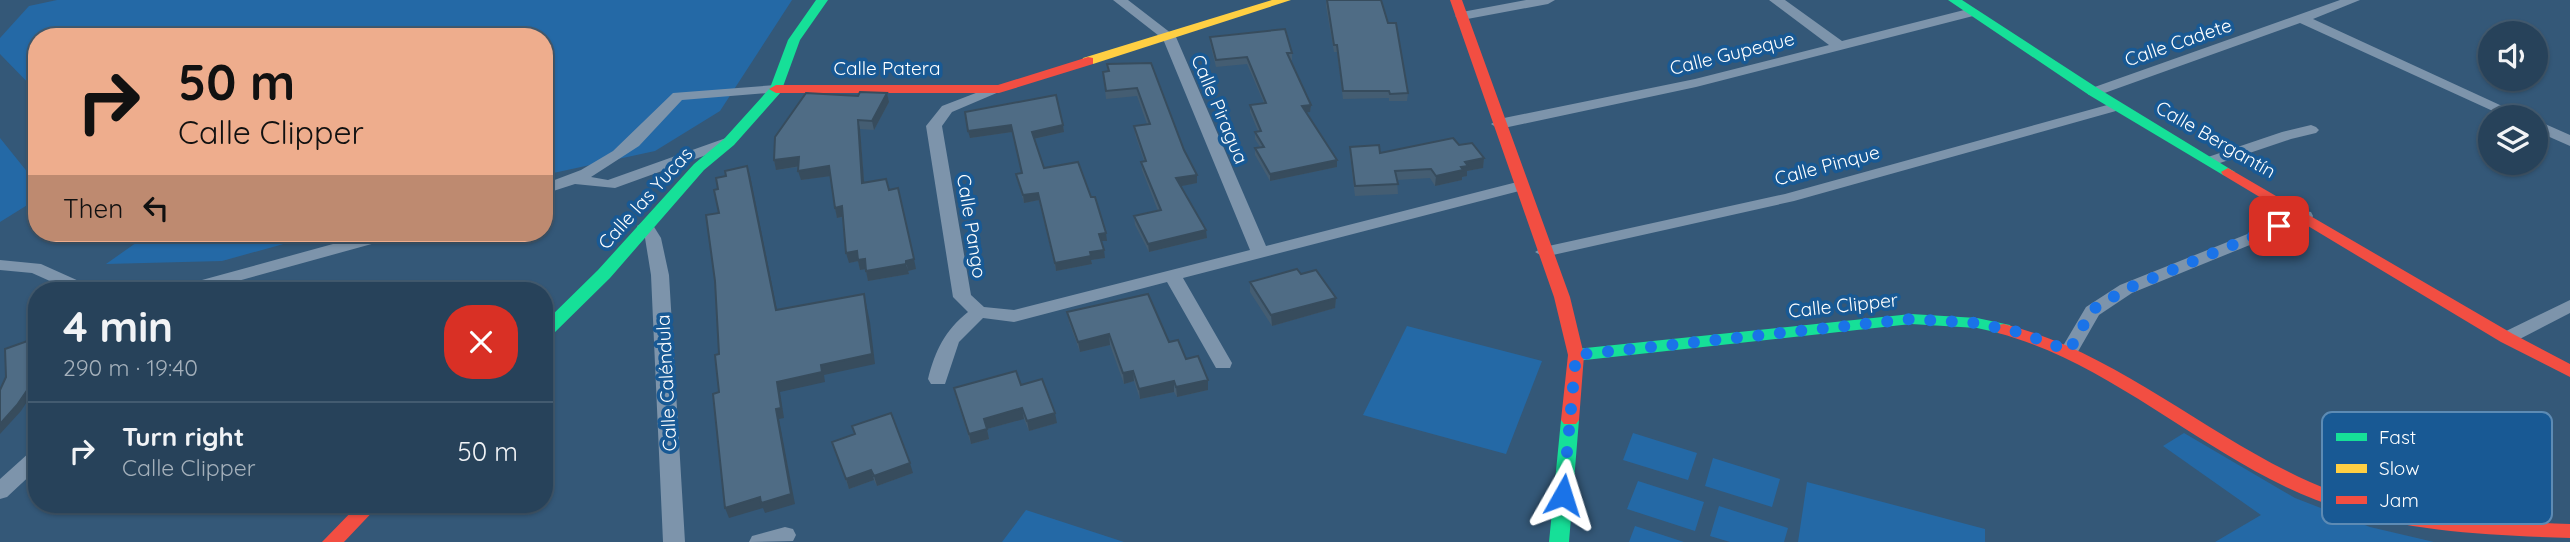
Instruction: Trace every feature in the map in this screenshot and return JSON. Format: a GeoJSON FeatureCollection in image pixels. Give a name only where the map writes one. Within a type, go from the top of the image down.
{"type":"FeatureCollection","features":[{"type":"Feature","properties":{"kind":"street"},"geometry":{"type":"LineString","coordinates":[[553,187],[577,180],[614,160],[678,96],[776,89],[794,40],[822,0]]}},
{"type":"Feature","properties":{"kind":"street"},"geometry":{"type":"LineString","coordinates":[[1119,0],[1169,37]]}},
{"type":"Feature","properties":{"kind":"street","name":"Calle Pango"},"geometry":{"type":"LineString","coordinates":[[979,312],[962,297],[934,125],[947,109],[999,89],[1285,0]]}},
{"type":"Feature","properties":{"kind":"street"},"geometry":{"type":"LineString","coordinates":[[1456,0],[1562,297],[1576,355],[1559,542]]}},
{"type":"Feature","properties":{"kind":"street"},"geometry":{"type":"LineString","coordinates":[[1462,16],[1548,0]]}},
{"type":"Feature","properties":{"kind":"street"},"geometry":{"type":"LineString","coordinates":[[1776,0],[1840,46]]}},
{"type":"Feature","properties":{"kind":"street","name":"Calle Bergantín"},"geometry":{"type":"LineString","coordinates":[[1954,0],[2094,92],[2507,338],[2570,370]]}},
{"type":"Feature","properties":{"kind":"street","name":"Calle Cadete"},"geometry":{"type":"LineString","coordinates":[[2094,92],[2353,0]]}},
{"type":"Feature","properties":{"kind":"street","name":"Calle Gupeque"},"geometry":{"type":"LineString","coordinates":[[1499,124],[1696,83],[1972,12]]}},
{"type":"Feature","properties":{"kind":"street"},"geometry":{"type":"LineString","coordinates":[[2302,19],[2492,105]]}},
{"type":"Feature","properties":{"kind":"street","name":"Calle Piragua"},"geometry":{"type":"LineString","coordinates":[[1169,37],[1260,253]]}},
{"type":"Feature","properties":{"kind":"street","name":"Calle Patera"},"geometry":{"type":"LineString","coordinates":[[776,89],[999,89]]}},
{"type":"Feature","properties":{"kind":"street","name":"Calle las Yucas"},"geometry":{"type":"LineString","coordinates":[[553,324],[604,274],[699,167],[729,142],[776,89]]}},
{"type":"Feature","properties":{"kind":"street","name":"Calle Pinque"},"geometry":{"type":"LineString","coordinates":[[1545,252],[1788,198],[2118,106]]}},
{"type":"Feature","properties":{"kind":"street"},"geometry":{"type":"LineString","coordinates":[[2211,160],[2287,135],[2311,130]]}},
{"type":"Feature","properties":{"kind":"street"},"geometry":{"type":"LineString","coordinates":[[2548,131],[2570,141]]}},
{"type":"Feature","properties":{"kind":"street"},"geometry":{"type":"LineString","coordinates":[[577,180],[609,185],[729,142]]}},
{"type":"Feature","properties":{"kind":"street"},"geometry":{"type":"LineString","coordinates":[[938,379],[942,356],[953,333],[979,312],[1014,316],[1521,186]]}},
{"type":"Feature","properties":{"kind":"street"},"geometry":{"type":"LineString","coordinates":[[2069,351],[2092,310],[2126,289],[2305,216]]}},
{"type":"Feature","properties":{"kind":"street","name":"Calle Caléndula"},"geometry":{"type":"LineString","coordinates":[[645,226],[653,238],[660,275],[674,542]]}},
{"type":"Feature","properties":{"kind":"street"},"geometry":{"type":"LineString","coordinates":[[215,282],[359,242]]}},
{"type":"Feature","properties":{"kind":"street"},"geometry":{"type":"LineString","coordinates":[[0,265],[35,268],[66,282]]}},
{"type":"Feature","properties":{"kind":"street"},"geometry":{"type":"LineString","coordinates":[[1172,275],[1223,363]]}},
{"type":"Feature","properties":{"kind":"street"},"geometry":{"type":"LineString","coordinates":[[2507,338],[2570,306]]}},
{"type":"Feature","properties":{"kind":"street","name":"Calle Clipper"},"geometry":{"type":"LineString","coordinates":[[1576,355],[1911,319],[1977,323],[2022,333],[2069,351],[2241,453],[2322,495]]}},
{"type":"Feature","properties":{"kind":"street"},"geometry":{"type":"LineString","coordinates":[[0,491],[28,465]]}},
{"type":"Feature","properties":{"kind":"street"},"geometry":{"type":"LineString","coordinates":[[332,542],[362,513]]}},
{"type":"Feature","properties":{"kind":"street","name":"Calle Clipper"},"geometry":{"type":"LineString","coordinates":[[2436,524],[2570,531]]}},
{"type":"Feature","properties":{"kind":"street"},"geometry":{"type":"LineString","coordinates":[[760,542],[785,535]]}},
{"type":"Feature","properties":{"kind":"shaded area"},"geometry":{"type":"Polygon","coordinates":[[[57,0],[792,0],[720,111],[655,151],[553,173],[553,28],[28,28],[28,83],[0,54],[0,38],[29,6],[57,0]]]}},
{"type":"Feature","properties":{"kind":"shaded area"},"geometry":{"type":"Polygon","coordinates":[[[0,138],[28,173],[28,205],[0,222],[0,138]]]}},
{"type":"Feature","properties":{"kind":"shaded area"},"geometry":{"type":"Polygon","coordinates":[[[137,242],[291,242],[222,261],[106,264],[137,242]]]}},
{"type":"Feature","properties":{"kind":"shaded area"},"geometry":{"type":"Polygon","coordinates":[[[1407,326],[1542,361],[1506,454],[1363,415],[1407,326]]]}},
{"type":"Feature","properties":{"kind":"shaded area"},"geometry":{"type":"Polygon","coordinates":[[[1633,433],[1697,453],[1688,480],[1623,460],[1633,433]]]}},
{"type":"Feature","properties":{"kind":"shaded area"},"geometry":{"type":"Polygon","coordinates":[[[2184,433],[2295,498],[2322,508],[2322,524],[2362,524],[2434,542],[2215,542],[2261,515],[2163,446],[2184,433]]]}},
{"type":"Feature","properties":{"kind":"shaded area"},"geometry":{"type":"Polygon","coordinates":[[[1713,458],[1780,479],[1772,507],[1705,486],[1713,458]]]}},
{"type":"Feature","properties":{"kind":"shaded area"},"geometry":{"type":"Polygon","coordinates":[[[1638,481],[1704,502],[1695,531],[1627,509],[1638,481]]]}},
{"type":"Feature","properties":{"kind":"shaded area"},"geometry":{"type":"Polygon","coordinates":[[[1807,482],[1985,529],[1985,542],[1798,542],[1807,482]]]}},
{"type":"Feature","properties":{"kind":"shaded area"},"geometry":{"type":"Polygon","coordinates":[[[1719,506],[1788,528],[1784,542],[1730,542],[1710,536],[1719,506]]]}},
{"type":"Feature","properties":{"kind":"shaded area"},"geometry":{"type":"Polygon","coordinates":[[[1026,510],[1124,542],[1002,542],[1026,510]]]}},
{"type":"Feature","properties":{"kind":"shaded area"},"geometry":{"type":"Polygon","coordinates":[[[1635,526],[1684,542],[1629,542],[1635,526]]]}},
{"type":"Feature","properties":{"kind":"building"},"geometry":{"type":"Polygon","coordinates":[[[1327,0],[1381,0],[1388,23],[1396,23],[1408,93],[1343,91],[1327,0]]]}},
{"type":"Feature","properties":{"kind":"building"},"geometry":{"type":"Polygon","coordinates":[[[1285,29],[1292,53],[1287,53],[1311,105],[1302,106],[1337,160],[1270,174],[1255,148],[1264,147],[1255,132],[1261,131],[1250,105],[1266,103],[1247,57],[1216,60],[1210,37],[1285,29]]]}},
{"type":"Feature","properties":{"kind":"building"},"geometry":{"type":"Polygon","coordinates":[[[1151,63],[1184,150],[1197,175],[1176,178],[1206,230],[1148,244],[1134,216],[1161,210],[1141,162],[1146,161],[1134,126],[1150,124],[1137,88],[1106,91],[1103,72],[1109,71],[1107,64],[1151,63]]]}},
{"type":"Feature","properties":{"kind":"building"},"geometry":{"type":"Polygon","coordinates":[[[860,92],[887,93],[872,121],[858,120],[862,183],[886,179],[889,190],[898,188],[914,259],[906,261],[906,264],[866,271],[865,259],[858,260],[857,251],[846,253],[842,206],[835,208],[829,166],[798,171],[799,157],[774,160],[775,137],[806,93],[858,96],[860,92]]]}},
{"type":"Feature","properties":{"kind":"building"},"geometry":{"type":"Polygon","coordinates":[[[1056,95],[1063,125],[1032,132],[1044,168],[1078,162],[1091,197],[1095,197],[1106,233],[1099,234],[1104,250],[1090,252],[1091,256],[1055,263],[1038,193],[1023,195],[1016,174],[1022,173],[1011,125],[968,131],[965,112],[1056,95]]]}},
{"type":"Feature","properties":{"kind":"building"},"geometry":{"type":"Polygon","coordinates":[[[1453,138],[1459,145],[1472,143],[1484,158],[1465,162],[1468,166],[1461,167],[1463,170],[1436,176],[1431,169],[1395,171],[1398,184],[1355,186],[1350,147],[1379,145],[1380,153],[1453,138]]]}},
{"type":"Feature","properties":{"kind":"building"},"geometry":{"type":"Polygon","coordinates":[[[747,166],[776,310],[864,294],[872,354],[821,365],[822,372],[777,382],[781,408],[776,409],[791,494],[761,503],[760,497],[725,508],[713,394],[719,392],[715,355],[719,354],[715,281],[706,215],[719,213],[714,190],[718,189],[716,178],[726,176],[725,171],[747,166]]]}},
{"type":"Feature","properties":{"kind":"building"},"geometry":{"type":"Polygon","coordinates":[[[1297,269],[1301,274],[1316,270],[1336,298],[1271,315],[1250,282],[1297,269]]]}},
{"type":"Feature","properties":{"kind":"building"},"geometry":{"type":"Polygon","coordinates":[[[1148,294],[1169,342],[1178,340],[1186,359],[1198,356],[1208,380],[1176,387],[1174,381],[1139,389],[1133,371],[1123,373],[1109,334],[1078,342],[1067,312],[1148,294]]]}},
{"type":"Feature","properties":{"kind":"building"},"geometry":{"type":"Polygon","coordinates":[[[28,341],[28,389],[0,424],[0,390],[6,377],[5,349],[28,341]]]}},
{"type":"Feature","properties":{"kind":"building"},"geometry":{"type":"Polygon","coordinates":[[[1016,371],[1021,385],[1042,379],[1055,413],[1027,421],[1022,408],[984,419],[987,429],[969,434],[954,388],[1016,371]]]}},
{"type":"Feature","properties":{"kind":"building"},"geometry":{"type":"Polygon","coordinates":[[[891,413],[910,463],[874,476],[871,470],[846,479],[832,442],[855,434],[852,426],[891,413]]]}},
{"type":"Feature","properties":{"kind":"traffic: fast"},"geometry":{"type":"LineString","coordinates":[[553,324],[604,274],[699,167],[729,142],[776,89],[794,40],[822,0]]}},
{"type":"Feature","properties":{"kind":"traffic: fast"},"geometry":{"type":"LineString","coordinates":[[1954,0],[2094,92],[2228,172]]}},
{"type":"Feature","properties":{"kind":"traffic: fast"},"geometry":{"type":"LineString","coordinates":[[1576,355],[1911,319],[1977,323],[2004,329]]}},
{"type":"Feature","properties":{"kind":"traffic: fast"},"geometry":{"type":"LineString","coordinates":[[1559,542],[1570,420]]}},
{"type":"Feature","properties":{"kind":"traffic: slow"},"geometry":{"type":"LineString","coordinates":[[1088,61],[1285,0]]}},
{"type":"Feature","properties":{"kind":"traffic: jam"},"geometry":{"type":"LineString","coordinates":[[1456,0],[1562,297],[1576,355],[1570,420]]}},
{"type":"Feature","properties":{"kind":"traffic: jam"},"geometry":{"type":"LineString","coordinates":[[776,89],[999,89],[1088,61]]}},
{"type":"Feature","properties":{"kind":"traffic: jam"},"geometry":{"type":"LineString","coordinates":[[2228,172],[2507,338],[2570,371]]}},
{"type":"Feature","properties":{"kind":"traffic: jam"},"geometry":{"type":"LineString","coordinates":[[2004,329],[2053,345],[2084,360],[2252,461],[2322,495]]}},
{"type":"Feature","properties":{"kind":"traffic: jam"},"geometry":{"type":"LineString","coordinates":[[332,542],[362,513]]}},
{"type":"Feature","properties":{"kind":"traffic: jam"},"geometry":{"type":"LineString","coordinates":[[2440,524],[2570,531]]}},
{"type":"Feature","properties":{"kind":"route"},"geometry":{"type":"LineString","coordinates":[[1563,495],[1576,355],[1911,319],[1977,323],[2022,333],[2069,351],[2092,310],[2126,289],[2279,226]]}}]}
